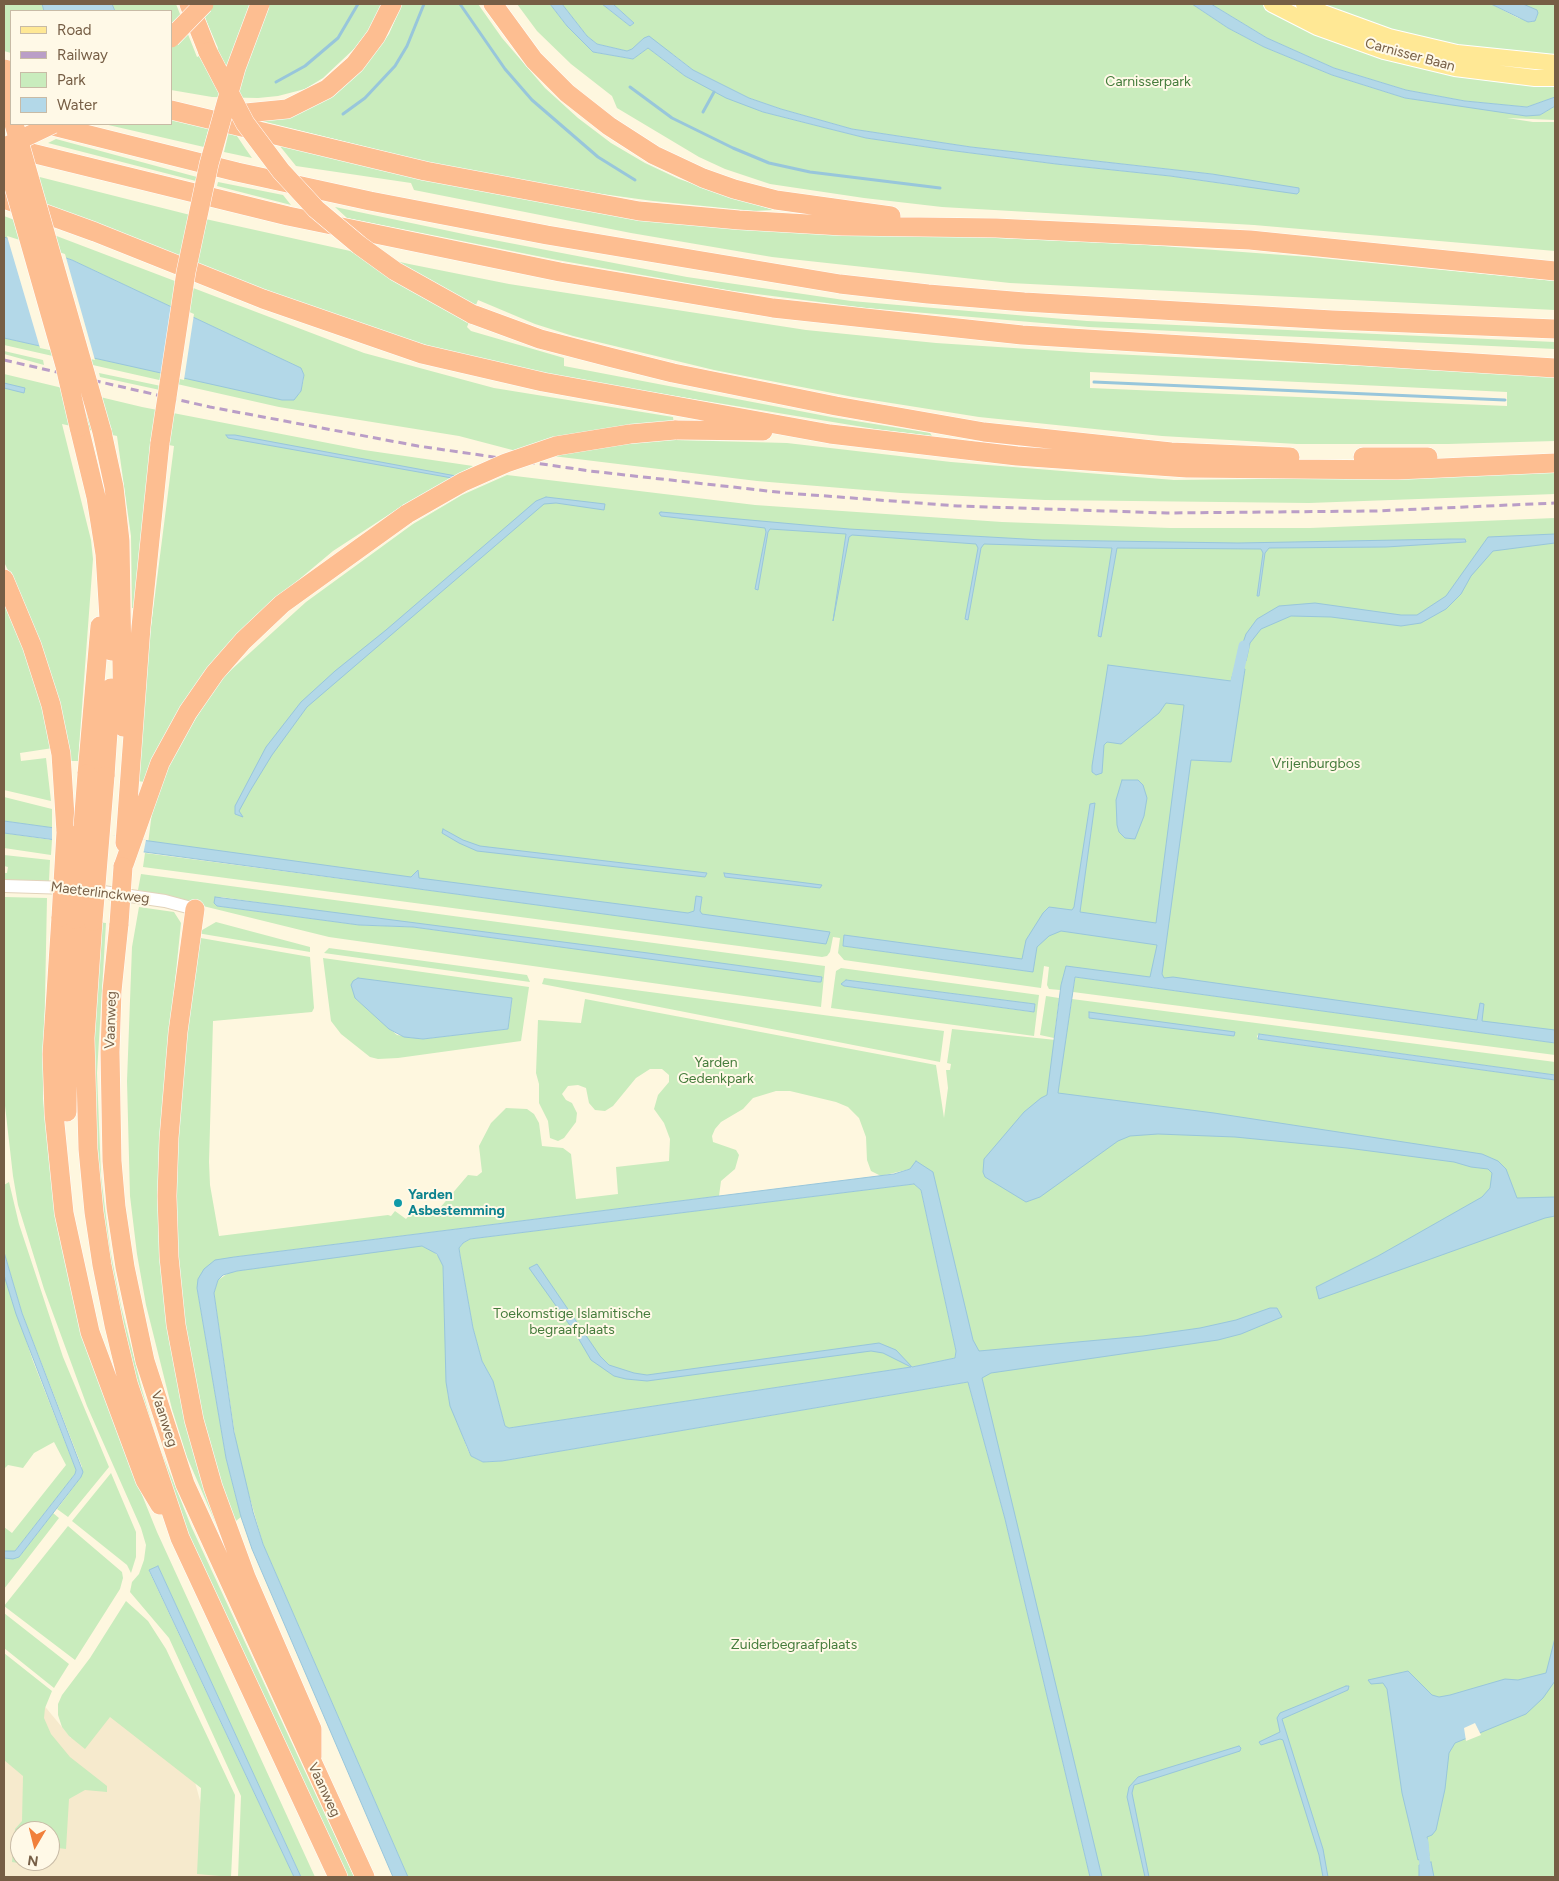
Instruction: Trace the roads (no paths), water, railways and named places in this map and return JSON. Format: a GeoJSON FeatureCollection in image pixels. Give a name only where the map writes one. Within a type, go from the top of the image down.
{"type":"FeatureCollection","features":[{"type":"Feature","properties":{"kind":"highway"},"geometry":{"type":"LineString","coordinates":[[189,4],[208,52],[245,123],[281,170],[316,209],[346,236],[426,291],[472,314],[540,339],[673,373],[836,406],[984,432],[1171,452],[1286,458],[1454,457],[1555,453]]}},
{"type":"Feature","properties":{"kind":"highway"},"geometry":{"type":"LineString","coordinates":[[172,37],[204,4]]}},
{"type":"Feature","properties":{"kind":"highway"},"geometry":{"type":"LineString","coordinates":[[180,1538],[145,1480],[90,1332],[64,1213],[58,1170],[52,1054],[77,919],[111,777],[141,626],[160,443],[186,272],[209,164],[236,68],[260,4]]}},
{"type":"Feature","properties":{"kind":"highway"},"geometry":{"type":"LineString","coordinates":[[172,103],[212,111],[246,113],[287,109],[327,89],[355,64],[376,36],[392,4]]}},
{"type":"Feature","properties":{"kind":"highway"},"geometry":{"type":"LineString","coordinates":[[493,4],[534,60],[567,93],[609,126],[647,150],[702,178],[776,200],[996,228]]}},
{"type":"Feature","properties":{"kind":"highway"},"geometry":{"type":"LineString","coordinates":[[4,87],[10,110]]}},
{"type":"Feature","properties":{"kind":"highway"},"geometry":{"type":"LineString","coordinates":[[172,110],[425,171],[639,210],[739,220],[842,226],[996,228],[1250,240],[1555,271]]}},
{"type":"Feature","properties":{"kind":"highway"},"geometry":{"type":"LineString","coordinates":[[14,125],[102,432],[115,494],[120,541],[123,621],[111,777]]}},
{"type":"Feature","properties":{"kind":"highway"},"geometry":{"type":"LineString","coordinates":[[48,125],[237,172],[370,201],[557,236],[840,284],[1024,302],[1323,319],[1555,329]]}},
{"type":"Feature","properties":{"kind":"highway"},"geometry":{"type":"LineString","coordinates":[[4,147],[51,125]]}},
{"type":"Feature","properties":{"kind":"highway"},"geometry":{"type":"LineString","coordinates":[[4,147],[307,220],[560,272],[773,308],[1022,335],[1555,368]]}},
{"type":"Feature","properties":{"kind":"highway"},"geometry":{"type":"LineString","coordinates":[[4,152],[64,366],[96,497],[107,572],[111,683],[111,777],[127,820],[123,867]]}},
{"type":"Feature","properties":{"kind":"highway"},"geometry":{"type":"LineString","coordinates":[[4,199],[94,232],[263,299],[422,354],[543,382],[830,434],[1017,456],[1187,468],[1397,470],[1555,463]]}},
{"type":"Feature","properties":{"kind":"highway"},"geometry":{"type":"LineString","coordinates":[[123,867],[153,783],[172,739],[215,672],[243,641],[282,604],[407,514],[470,479],[556,446],[630,434],[675,430],[830,434]]}},
{"type":"Feature","properties":{"kind":"highway"},"geometry":{"type":"LineString","coordinates":[[4,579],[35,654],[50,705],[63,771],[66,843],[77,919],[86,1038],[86,1092],[94,1212],[114,1325],[128,1383],[180,1538]]}},
{"type":"Feature","properties":{"kind":"highway","name":"Vaanweg"},"geometry":{"type":"LineString","coordinates":[[123,867],[112,992],[110,1116],[116,1207],[125,1266],[146,1361],[183,1476],[364,1877]]}},
{"type":"Feature","properties":{"kind":"highway"},"geometry":{"type":"LineString","coordinates":[[195,909],[178,1032],[169,1146],[167,1196],[169,1257],[176,1325],[188,1391],[206,1464],[246,1576],[312,1729],[312,1763]]}},
{"type":"Feature","properties":{"kind":"highway","name":"Vaanweg"},"geometry":{"type":"LineString","coordinates":[[180,1538],[338,1877]]}},
{"type":"Feature","properties":{"kind":"main road","name":"Carnisser Baan"},"geometry":{"type":"LineString","coordinates":[[1272,4],[1317,27],[1384,51],[1455,68],[1535,78],[1555,78]]}},
{"type":"Feature","properties":{"kind":"main road","name":"Carnisser Baan"},"geometry":{"type":"LineString","coordinates":[[1304,4],[1323,13],[1389,37],[1449,51],[1555,63]]}},
{"type":"Feature","properties":{"kind":"street","name":"Maeterlinckweg"},"geometry":{"type":"LineString","coordinates":[[4,886],[56,886],[165,902],[195,909]]}},
{"type":"Feature","properties":{"kind":"water"},"geometry":{"type":"Polygon","coordinates":[[[42,4],[112,4],[115,10],[44,10],[42,4]]]}},
{"type":"Feature","properties":{"kind":"water"},"geometry":{"type":"Polygon","coordinates":[[[550,4],[562,4],[587,36],[597,44],[627,51],[649,36],[693,70],[749,98],[852,129],[971,147],[1212,174],[1299,188],[1299,192],[1297,194],[1170,176],[940,149],[866,138],[822,127],[763,112],[726,98],[685,76],[648,48],[633,59],[593,52],[567,26],[550,4]]]}},
{"type":"Feature","properties":{"kind":"water"},"geometry":{"type":"Polygon","coordinates":[[[602,4],[613,4],[634,23],[630,26],[602,4]]]}},
{"type":"Feature","properties":{"kind":"water"},"geometry":{"type":"Polygon","coordinates":[[[1192,4],[1211,4],[1267,38],[1334,68],[1406,90],[1465,101],[1527,107],[1555,97],[1555,106],[1540,115],[1526,116],[1405,98],[1332,75],[1264,47],[1228,28],[1192,4]]]}},
{"type":"Feature","properties":{"kind":"water"},"geometry":{"type":"Polygon","coordinates":[[[1491,4],[1523,4],[1537,10],[1538,13],[1535,21],[1528,22],[1491,4]]]}},
{"type":"Feature","properties":{"kind":"water"},"geometry":{"type":"Polygon","coordinates":[[[4,237],[72,260],[301,368],[304,375],[301,391],[294,400],[282,400],[4,338],[4,237]]]}},
{"type":"Feature","properties":{"kind":"water"},"geometry":{"type":"Polygon","coordinates":[[[4,383],[25,388],[24,393],[4,388],[4,383]]]}},
{"type":"Feature","properties":{"kind":"water"},"geometry":{"type":"Polygon","coordinates":[[[226,435],[235,435],[456,476],[452,478],[228,438],[226,435]]]}},
{"type":"Feature","properties":{"kind":"water"},"geometry":{"type":"Polygon","coordinates":[[[546,497],[605,504],[604,510],[556,503],[544,504],[307,707],[272,755],[250,791],[239,811],[243,817],[235,814],[235,806],[266,747],[301,702],[536,501],[546,497]]]}},
{"type":"Feature","properties":{"kind":"water"},"geometry":{"type":"Polygon","coordinates":[[[659,513],[849,529],[1042,540],[1238,543],[1465,539],[1466,542],[1386,547],[1269,548],[1265,553],[1259,596],[1257,596],[1263,553],[1261,549],[1117,548],[1101,637],[1098,636],[1112,548],[984,544],[981,548],[968,620],[965,619],[978,548],[976,544],[852,535],[849,537],[833,621],[846,534],[770,529],[758,590],[755,589],[766,532],[765,528],[661,516],[659,513]]]}},
{"type":"Feature","properties":{"kind":"water"},"geometry":{"type":"Polygon","coordinates":[[[1555,534],[1555,543],[1493,551],[1471,576],[1461,594],[1446,609],[1421,623],[1401,626],[1331,617],[1291,616],[1261,629],[1250,643],[1246,661],[1237,660],[1246,634],[1257,619],[1279,606],[1315,603],[1401,615],[1417,615],[1446,596],[1488,537],[1555,534]]]}},
{"type":"Feature","properties":{"kind":"water"},"geometry":{"type":"Polygon","coordinates":[[[1108,665],[1231,681],[1235,667],[1245,669],[1231,762],[1191,760],[1162,974],[1164,978],[1173,977],[1477,1020],[1480,1003],[1484,1004],[1482,1021],[1555,1030],[1555,1043],[1075,977],[1058,1093],[1214,1113],[1482,1154],[1498,1161],[1506,1169],[1517,1198],[1555,1197],[1555,1216],[1319,1299],[1316,1287],[1378,1256],[1482,1197],[1490,1188],[1492,1173],[1488,1169],[1454,1162],[1347,1148],[1235,1137],[1158,1134],[1130,1136],[1118,1141],[1040,1197],[1026,1202],[985,1177],[983,1172],[984,1159],[1024,1112],[1047,1095],[1061,985],[1066,966],[1150,977],[1157,945],[1061,931],[1049,936],[1037,947],[1033,972],[843,946],[844,935],[1022,959],[1026,940],[1049,907],[1072,910],[1074,907],[1090,804],[1095,803],[1080,912],[1156,923],[1184,705],[1166,703],[1159,713],[1121,744],[1107,742],[1104,745],[1102,773],[1096,775],[1092,772],[1092,766],[1108,665]]]}},
{"type":"Feature","properties":{"kind":"water"},"geometry":{"type":"Polygon","coordinates":[[[1122,780],[1138,780],[1143,785],[1147,798],[1144,816],[1135,839],[1125,838],[1119,832],[1117,825],[1116,800],[1122,780]]]}},
{"type":"Feature","properties":{"kind":"water"},"geometry":{"type":"Polygon","coordinates":[[[4,821],[411,877],[418,870],[419,878],[688,913],[694,911],[696,896],[702,897],[700,911],[702,914],[830,932],[826,944],[4,833],[4,821]]]}},
{"type":"Feature","properties":{"kind":"water"},"geometry":{"type":"Polygon","coordinates":[[[443,829],[463,840],[480,846],[707,873],[705,877],[477,851],[442,833],[443,829]]]}},
{"type":"Feature","properties":{"kind":"water"},"geometry":{"type":"Polygon","coordinates":[[[724,873],[822,885],[820,888],[725,877],[724,873]]]}},
{"type":"Feature","properties":{"kind":"water"},"geometry":{"type":"Polygon","coordinates":[[[215,897],[822,977],[821,982],[818,982],[413,927],[359,925],[217,906],[214,903],[215,897]]]}},
{"type":"Feature","properties":{"kind":"water"},"geometry":{"type":"Polygon","coordinates":[[[358,978],[512,998],[508,1029],[423,1039],[404,1037],[389,1029],[355,998],[351,985],[358,978]]]}},
{"type":"Feature","properties":{"kind":"water"},"geometry":{"type":"Polygon","coordinates":[[[846,980],[1035,1004],[1034,1012],[844,986],[841,984],[846,980]]]}},
{"type":"Feature","properties":{"kind":"water"},"geometry":{"type":"Polygon","coordinates":[[[1089,1012],[1235,1032],[1234,1036],[1089,1018],[1089,1012]]]}},
{"type":"Feature","properties":{"kind":"water"},"geometry":{"type":"Polygon","coordinates":[[[1259,1034],[1555,1075],[1555,1080],[1258,1039],[1259,1034]]]}},
{"type":"Feature","properties":{"kind":"water"},"geometry":{"type":"Polygon","coordinates":[[[916,1161],[933,1172],[973,1340],[979,1351],[1143,1336],[1200,1328],[1236,1320],[1270,1308],[1277,1308],[1282,1317],[1241,1334],[1218,1340],[991,1373],[982,1378],[1102,1877],[1090,1877],[1005,1519],[968,1382],[502,1461],[483,1462],[471,1456],[450,1406],[446,1382],[443,1266],[437,1254],[422,1246],[237,1271],[223,1275],[218,1280],[214,1293],[234,1432],[253,1512],[263,1544],[408,1877],[393,1877],[252,1549],[241,1517],[226,1458],[197,1288],[198,1279],[204,1269],[215,1260],[234,1257],[894,1174],[910,1169],[916,1161]],[[914,1184],[470,1239],[459,1248],[473,1328],[482,1361],[493,1381],[505,1426],[509,1428],[911,1367],[883,1353],[871,1351],[647,1381],[614,1376],[591,1360],[574,1331],[529,1268],[537,1264],[600,1356],[609,1365],[634,1373],[647,1375],[879,1343],[896,1350],[912,1367],[955,1358],[956,1351],[921,1190],[914,1184]]]}},
{"type":"Feature","properties":{"kind":"water"},"geometry":{"type":"Polygon","coordinates":[[[4,1252],[22,1313],[83,1472],[19,1557],[13,1559],[4,1558],[4,1551],[15,1551],[75,1474],[76,1470],[16,1314],[4,1275],[4,1252]]]}},
{"type":"Feature","properties":{"kind":"water"},"geometry":{"type":"Polygon","coordinates":[[[158,1566],[301,1877],[294,1877],[149,1570],[158,1566]]]}},
{"type":"Feature","properties":{"kind":"water"},"geometry":{"type":"Polygon","coordinates":[[[1555,1638],[1555,1681],[1543,1698],[1526,1714],[1455,1743],[1449,1753],[1445,1789],[1436,1830],[1427,1837],[1429,1856],[1418,1860],[1402,1793],[1387,1689],[1383,1683],[1371,1684],[1368,1680],[1408,1671],[1432,1695],[1439,1697],[1505,1679],[1518,1680],[1546,1673],[1555,1638]]]}},
{"type":"Feature","properties":{"kind":"water"},"geometry":{"type":"Polygon","coordinates":[[[1349,1686],[1348,1690],[1282,1719],[1323,1849],[1328,1877],[1323,1877],[1319,1855],[1283,1740],[1280,1739],[1261,1745],[1259,1742],[1280,1732],[1277,1718],[1280,1713],[1349,1686]]]}},
{"type":"Feature","properties":{"kind":"water"},"geometry":{"type":"Polygon","coordinates":[[[1239,1746],[1241,1748],[1240,1751],[1134,1785],[1132,1793],[1149,1877],[1145,1877],[1127,1797],[1129,1787],[1138,1777],[1239,1746]]]}},
{"type":"Feature","properties":{"kind":"water"},"geometry":{"type":"Polygon","coordinates":[[[1431,1862],[1434,1877],[1419,1877],[1419,1865],[1431,1862]]]}},
{"type":"Feature","properties":{"kind":"waterway"},"geometry":{"type":"LineString","coordinates":[[276,82],[305,66],[338,38],[358,4]]}},
{"type":"Feature","properties":{"kind":"waterway"},"geometry":{"type":"LineString","coordinates":[[343,114],[365,98],[395,66],[407,46],[424,4]]}},
{"type":"Feature","properties":{"kind":"waterway"},"geometry":{"type":"LineString","coordinates":[[460,4],[505,69],[532,100],[598,157],[635,180]]}},
{"type":"Feature","properties":{"kind":"waterway"},"geometry":{"type":"LineString","coordinates":[[630,87],[672,118],[733,148],[769,163],[810,172],[940,188]]}},
{"type":"Feature","properties":{"kind":"waterway"},"geometry":{"type":"LineString","coordinates":[[703,112],[714,92]]}},
{"type":"Feature","properties":{"kind":"waterway"},"geometry":{"type":"LineString","coordinates":[[1094,382],[1505,400]]}},
{"type":"Feature","properties":{"kind":"waterway"},"geometry":{"type":"LineString","coordinates":[[1236,682],[1244,646]]}},
{"type":"Feature","properties":{"kind":"waterway"},"geometry":{"type":"LineString","coordinates":[[1423,1842],[1426,1877]]}},
{"type":"Feature","properties":{"kind":"railway"},"geometry":{"type":"LineString","coordinates":[[4,360],[210,407],[418,446],[590,471],[786,493],[958,506],[1167,513],[1375,511],[1555,503]]}},
{"type":"Feature","properties":{"kind":"place","name":"Yarden Asbestemming"},"geometry":{"type":"Point","coordinates":[398,1203]}},
{"type":"Feature","properties":{"kind":"park label","name":"Carnisserpark"},"geometry":{"type":"Point","coordinates":[1148,82]}},
{"type":"Feature","properties":{"kind":"park label","name":"Vrijenburgbos"},"geometry":{"type":"Point","coordinates":[1316,764]}},
{"type":"Feature","properties":{"kind":"park label","name":"Yarden Gedenkpark"},"geometry":{"type":"Point","coordinates":[716,1072]}},
{"type":"Feature","properties":{"kind":"park label","name":"Toekomstige Islamitische begraafplaats"},"geometry":{"type":"Point","coordinates":[572,1322]}},
{"type":"Feature","properties":{"kind":"park label","name":"Zuiderbegraafplaats"},"geometry":{"type":"Point","coordinates":[794,1645]}}]}
